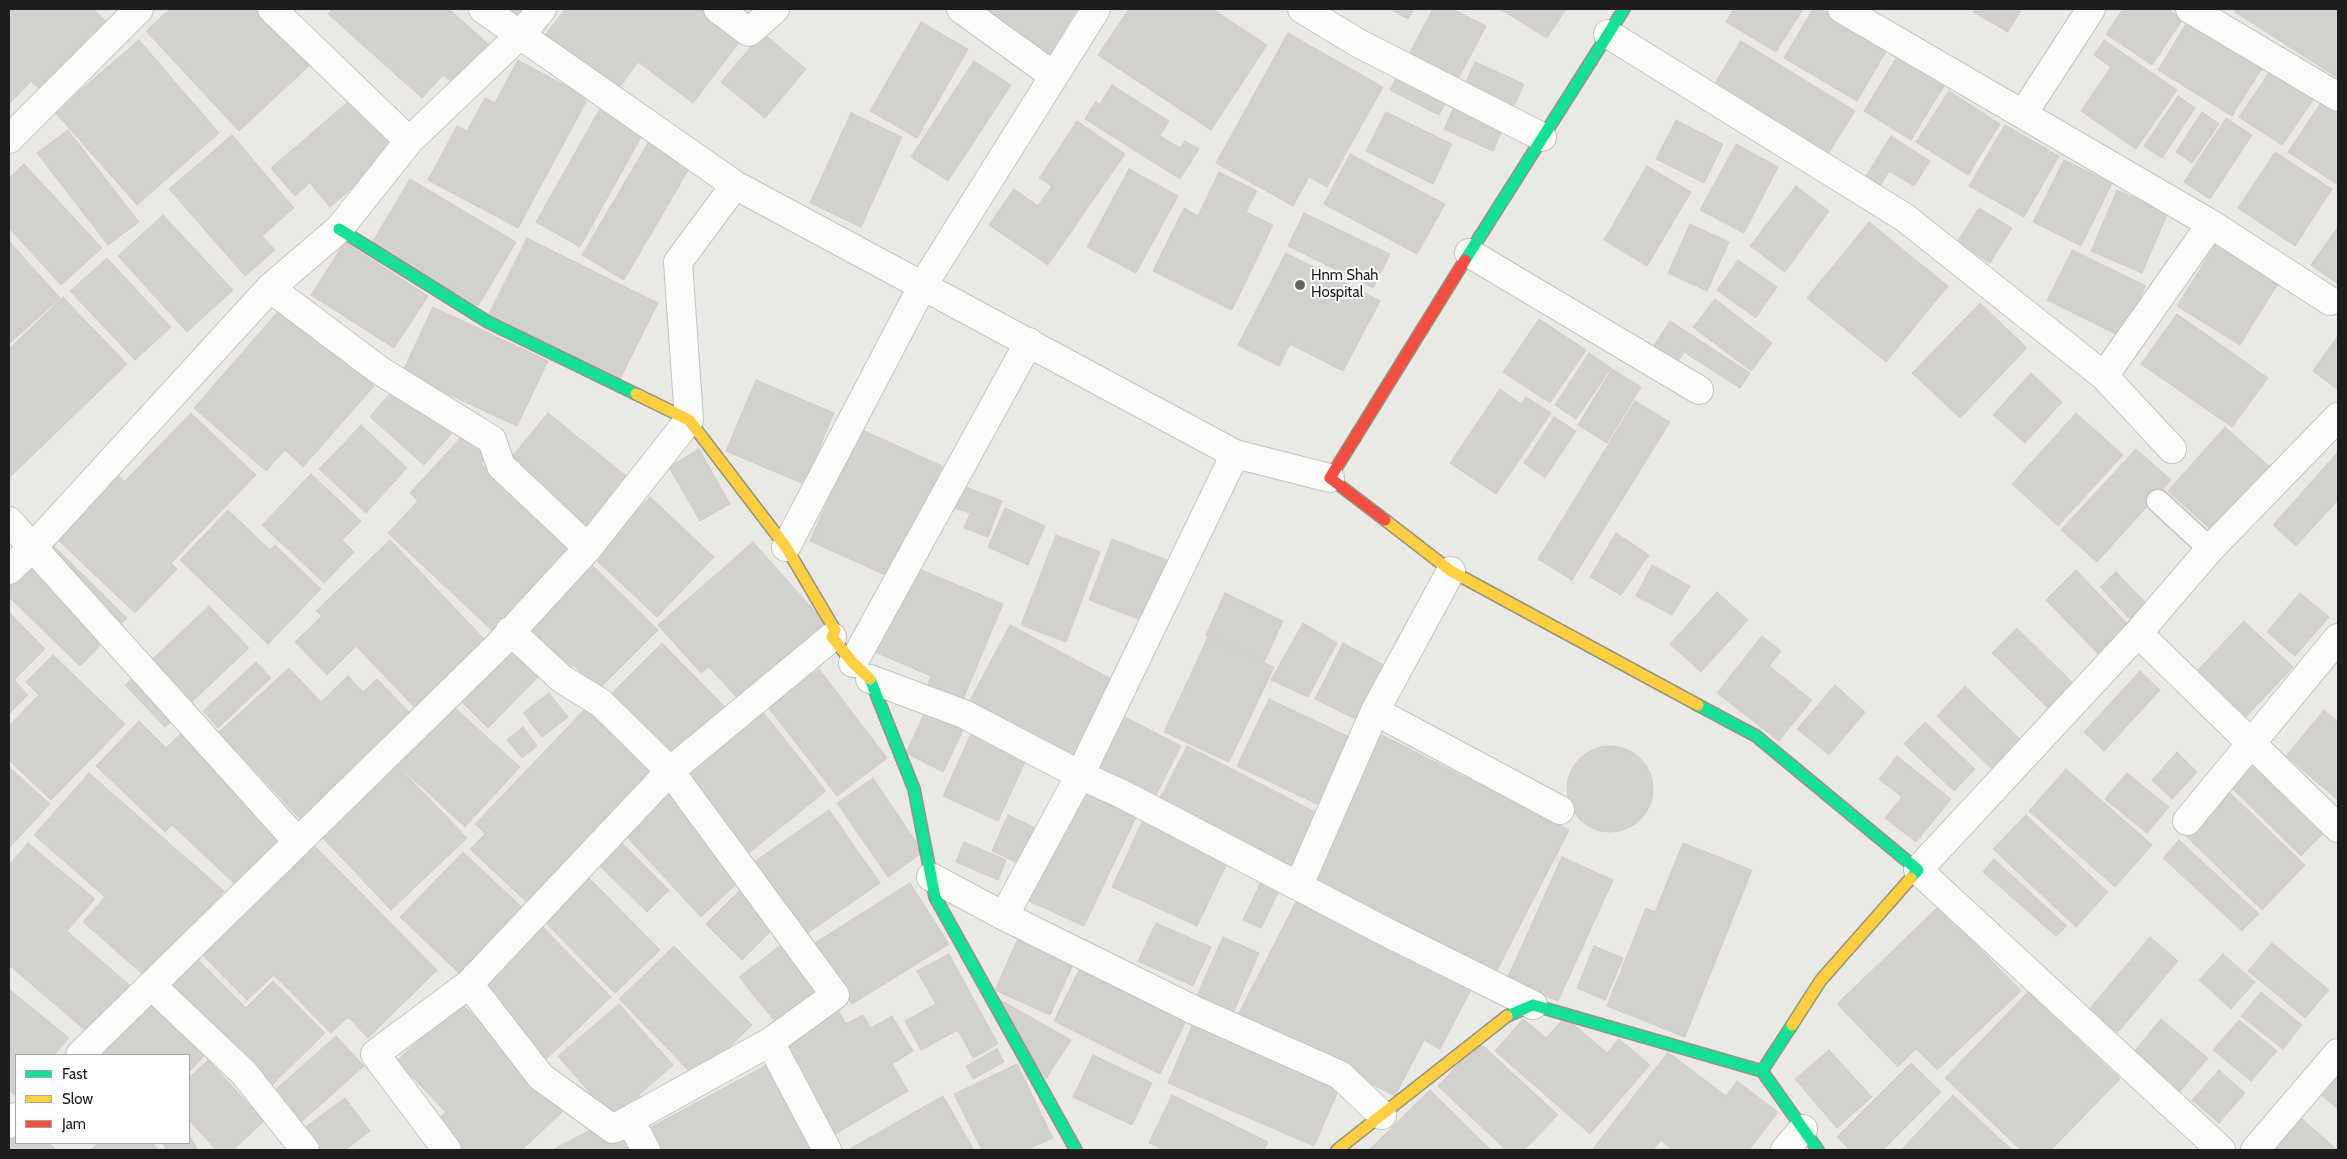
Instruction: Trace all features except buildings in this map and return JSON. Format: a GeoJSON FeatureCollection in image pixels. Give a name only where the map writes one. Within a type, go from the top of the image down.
{"type":"FeatureCollection","features":[{"type":"Feature","properties":{"kind":"street"},"geometry":{"type":"LineString","coordinates":[[272,9],[409,141]]}},
{"type":"Feature","properties":{"kind":"street"},"geometry":{"type":"LineString","coordinates":[[483,9],[735,185],[1235,454],[1330,478],[1451,571],[1756,736],[1918,870],[2221,1150]]}},
{"type":"Feature","properties":{"kind":"street"},"geometry":{"type":"LineString","coordinates":[[9,570],[33,547],[270,288],[339,228],[409,141],[521,34],[542,9]]}},
{"type":"Feature","properties":{"kind":"street"},"geometry":{"type":"LineString","coordinates":[[718,9],[749,32],[774,9]]}},
{"type":"Feature","properties":{"kind":"street"},"geometry":{"type":"LineString","coordinates":[[961,9],[1054,76]]}},
{"type":"Feature","properties":{"kind":"street"},"geometry":{"type":"LineString","coordinates":[[786,547],[923,285],[1096,9]]}},
{"type":"Feature","properties":{"kind":"street"},"geometry":{"type":"LineString","coordinates":[[1302,9],[1360,44],[1542,137]]}},
{"type":"Feature","properties":{"kind":"street"},"geometry":{"type":"LineString","coordinates":[[1330,478],[1469,253],[1624,9]]}},
{"type":"Feature","properties":{"kind":"street"},"geometry":{"type":"LineString","coordinates":[[1842,9],[2211,224],[2330,302]]}},
{"type":"Feature","properties":{"kind":"street"},"geometry":{"type":"LineString","coordinates":[[2023,114],[2091,9]]}},
{"type":"Feature","properties":{"kind":"street"},"geometry":{"type":"LineString","coordinates":[[2190,9],[2338,97]]}},
{"type":"Feature","properties":{"kind":"street"},"geometry":{"type":"LineString","coordinates":[[9,140],[137,10]]}},
{"type":"Feature","properties":{"kind":"street"},"geometry":{"type":"LineString","coordinates":[[1608,34],[1904,217],[2104,376],[2172,449]]}},
{"type":"Feature","properties":{"kind":"street"},"geometry":{"type":"LineString","coordinates":[[81,1054],[497,647],[588,548],[689,420],[678,262],[735,185]]}},
{"type":"Feature","properties":{"kind":"street"},"geometry":{"type":"LineString","coordinates":[[2104,376],[2211,224]]}},
{"type":"Feature","properties":{"kind":"street"},"geometry":{"type":"LineString","coordinates":[[339,228],[488,322],[689,420],[786,547],[836,630],[832,637],[670,771],[469,984],[375,1054],[448,1150]]}},
{"type":"Feature","properties":{"kind":"street"},"geometry":{"type":"LineString","coordinates":[[1469,253],[1699,390]]}},
{"type":"Feature","properties":{"kind":"street"},"geometry":{"type":"LineString","coordinates":[[270,288],[379,370],[492,440],[501,466],[588,548]]}},
{"type":"Feature","properties":{"kind":"street"},"geometry":{"type":"LineString","coordinates":[[862,671],[1029,342]]}},
{"type":"Feature","properties":{"kind":"street"},"geometry":{"type":"LineString","coordinates":[[1762,1071],[1821,980],[1918,870],[2138,633],[2210,549],[2338,418]]}},
{"type":"Feature","properties":{"kind":"street"},"geometry":{"type":"LineString","coordinates":[[1004,916],[1080,774],[1235,454]]}},
{"type":"Feature","properties":{"kind":"street"},"geometry":{"type":"LineString","coordinates":[[9,521],[298,842]]}},
{"type":"Feature","properties":{"kind":"street"},"geometry":{"type":"LineString","coordinates":[[1299,885],[1375,711],[1451,571]]}},
{"type":"Feature","properties":{"kind":"street"},"geometry":{"type":"LineString","coordinates":[[510,631],[562,679],[601,704],[670,771],[835,996],[770,1042],[613,1129]]}},
{"type":"Feature","properties":{"kind":"street"},"geometry":{"type":"LineString","coordinates":[[2138,633],[2338,828]]}},
{"type":"Feature","properties":{"kind":"street"},"geometry":{"type":"LineString","coordinates":[[832,637],[862,671],[914,789],[935,897],[1076,1150]]}},
{"type":"Feature","properties":{"kind":"street"},"geometry":{"type":"LineString","coordinates":[[2188,821],[2338,638]]}},
{"type":"Feature","properties":{"kind":"street"},"geometry":{"type":"LineString","coordinates":[[862,671],[964,714],[1299,885],[1388,933],[1533,1005],[1762,1071],[1810,1140],[1785,1150]]}},
{"type":"Feature","properties":{"kind":"street"},"geometry":{"type":"LineString","coordinates":[[1375,711],[1560,810]]}},
{"type":"Feature","properties":{"kind":"street"},"geometry":{"type":"LineString","coordinates":[[931,877],[1004,916],[1194,1010],[1340,1075],[1382,1115]]}},
{"type":"Feature","properties":{"kind":"street"},"geometry":{"type":"LineString","coordinates":[[469,984],[541,1077],[613,1129]]}},
{"type":"Feature","properties":{"kind":"street"},"geometry":{"type":"LineString","coordinates":[[152,986],[244,1073],[305,1150]]}},
{"type":"Feature","properties":{"kind":"street"},"geometry":{"type":"LineString","coordinates":[[1337,1150],[1508,1015],[1533,1005]]}},
{"type":"Feature","properties":{"kind":"street"},"geometry":{"type":"LineString","coordinates":[[770,1042],[827,1150]]}},
{"type":"Feature","properties":{"kind":"street"},"geometry":{"type":"LineString","coordinates":[[2255,1150],[2338,1052]]}},
{"type":"Feature","properties":{"kind":"street"},"geometry":{"type":"LineString","coordinates":[[613,1129],[632,1124],[646,1150]]}},
{"type":"Feature","properties":{"kind":"lane"},"geometry":{"type":"LineString","coordinates":[[2158,501],[2210,549]]}},
{"type":"Feature","properties":{"kind":"traffic: fast"},"geometry":{"type":"LineString","coordinates":[[1465,260],[1624,9]]}},
{"type":"Feature","properties":{"kind":"traffic: fast"},"geometry":{"type":"LineString","coordinates":[[339,229],[488,322],[636,394]]}},
{"type":"Feature","properties":{"kind":"traffic: fast"},"geometry":{"type":"LineString","coordinates":[[870,679],[914,789],[935,897],[1076,1150]]}},
{"type":"Feature","properties":{"kind":"traffic: fast"},"geometry":{"type":"LineString","coordinates":[[1698,705],[1756,736],[1918,870],[1911,878]]}},
{"type":"Feature","properties":{"kind":"traffic: fast"},"geometry":{"type":"LineString","coordinates":[[1507,1016],[1533,1005],[1762,1071]]}},
{"type":"Feature","properties":{"kind":"traffic: fast"},"geometry":{"type":"LineString","coordinates":[[1792,1025],[1762,1071],[1818,1150]]}},
{"type":"Feature","properties":{"kind":"traffic: slow"},"geometry":{"type":"LineString","coordinates":[[636,394],[689,420],[786,547],[835,630],[832,637],[853,663],[870,679]]}},
{"type":"Feature","properties":{"kind":"traffic: slow"},"geometry":{"type":"LineString","coordinates":[[1385,520],[1451,571],[1698,705]]}},
{"type":"Feature","properties":{"kind":"traffic: slow"},"geometry":{"type":"LineString","coordinates":[[1792,1025],[1821,980],[1911,878]]}},
{"type":"Feature","properties":{"kind":"traffic: slow"},"geometry":{"type":"LineString","coordinates":[[1337,1150],[1507,1016]]}},
{"type":"Feature","properties":{"kind":"traffic: jam"},"geometry":{"type":"LineString","coordinates":[[1385,520],[1330,478],[1465,260]]}},
{"type":"Feature","properties":{"kind":"place","name":"Hnm Shah Hospital"},"geometry":{"type":"Point","coordinates":[1300,285]}}]}
